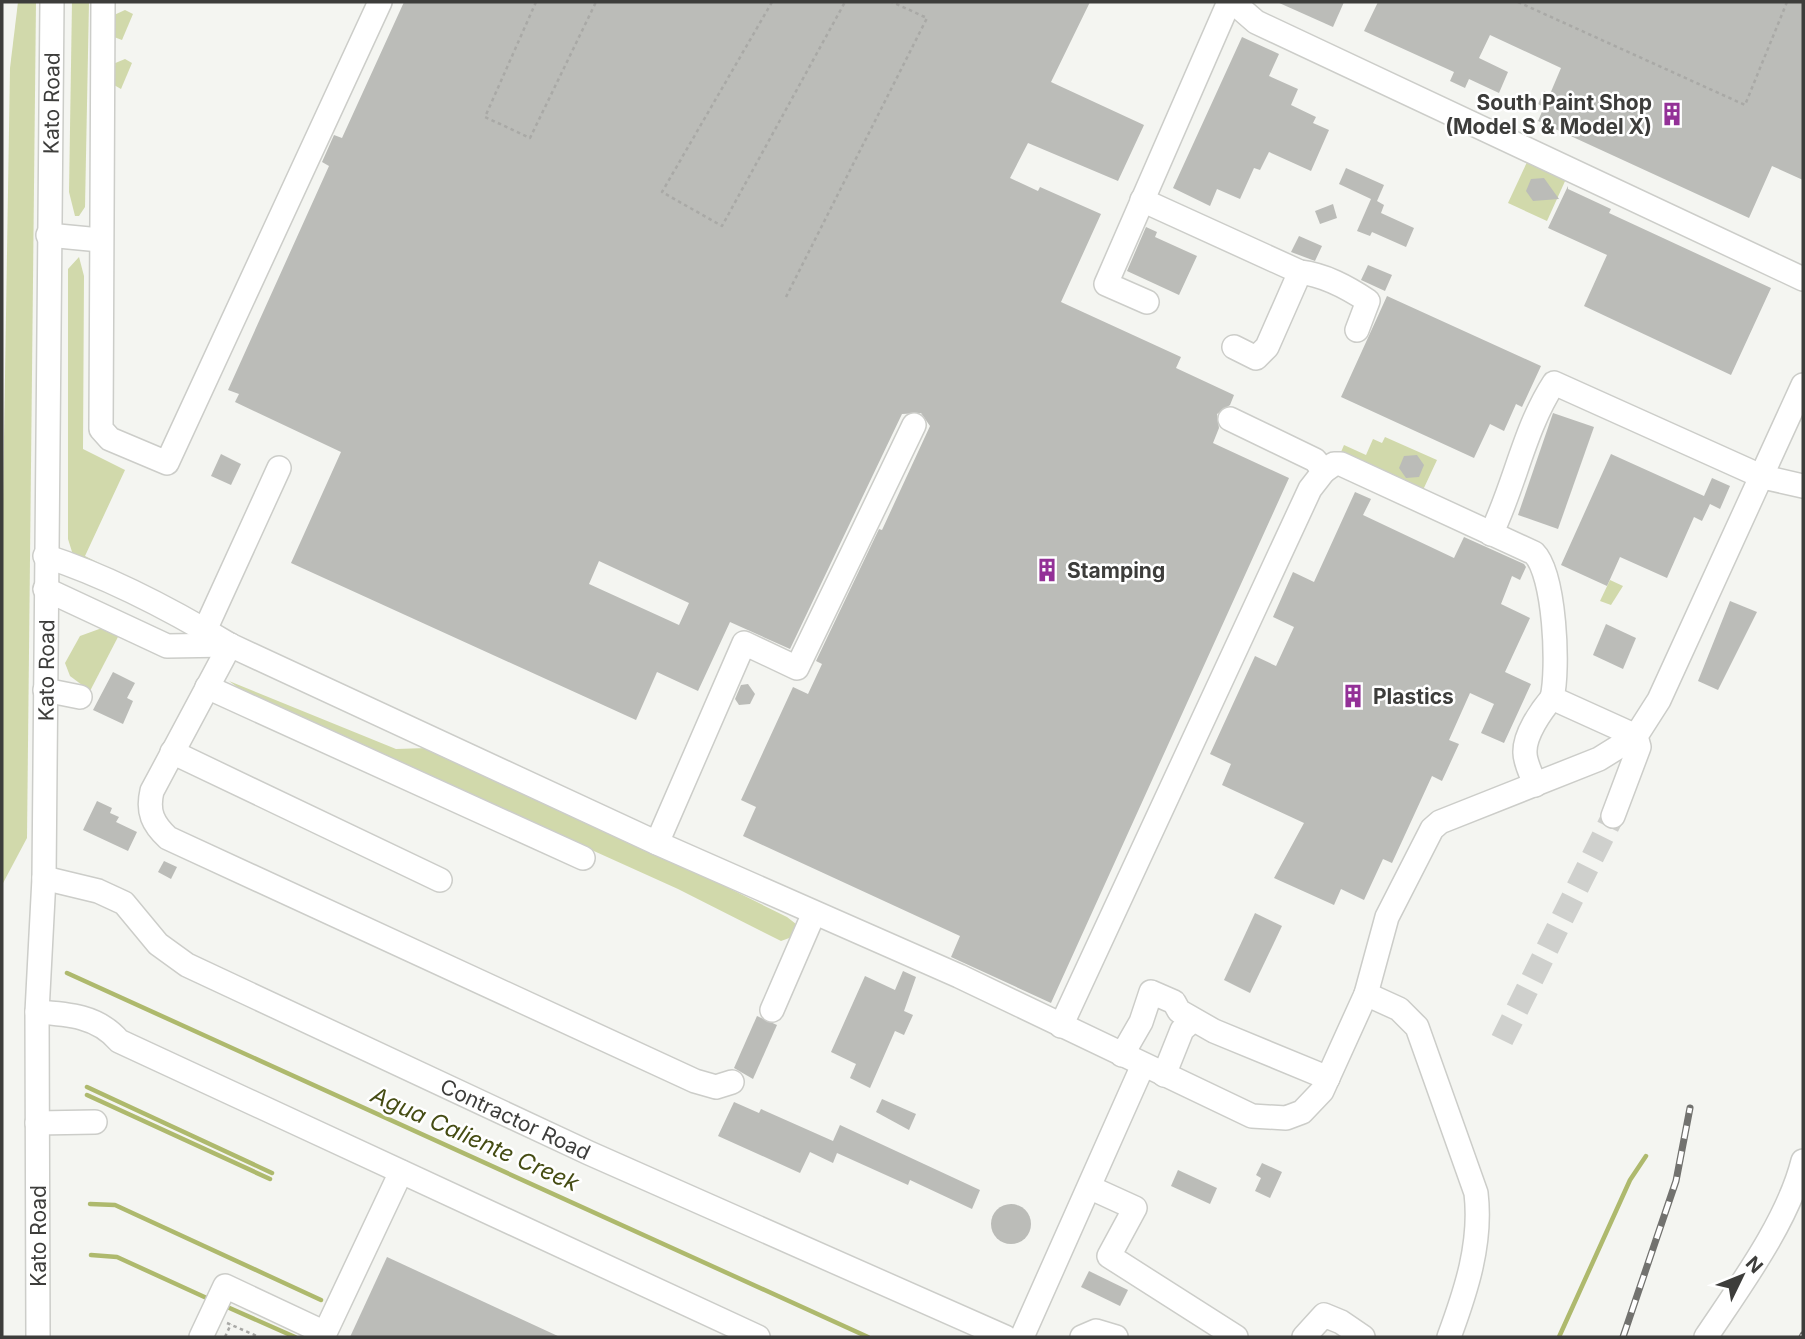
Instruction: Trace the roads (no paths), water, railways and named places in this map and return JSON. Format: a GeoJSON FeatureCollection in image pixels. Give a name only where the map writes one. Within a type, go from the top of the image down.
{"type":"FeatureCollection","features":[{"type":"Feature","properties":{"kind":"street","name":"Kato Road"},"geometry":{"type":"LineString","coordinates":[[38,1337],[37,1012],[44,878],[52,2]]}},
{"type":"Feature","properties":{"kind":"street"},"geometry":{"type":"LineString","coordinates":[[103,2],[101,429],[110,439],[167,463],[380,2]]}},
{"type":"Feature","properties":{"kind":"street"},"geometry":{"type":"LineString","coordinates":[[1147,302],[1105,284],[1231,2],[1256,22],[1803,279]]}},
{"type":"Feature","properties":{"kind":"street"},"geometry":{"type":"LineString","coordinates":[[1142,200],[1300,272],[1313,274],[1348,288],[1368,301],[1357,330]]}},
{"type":"Feature","properties":{"kind":"street"},"geometry":{"type":"LineString","coordinates":[[48,235],[100,240]]}},
{"type":"Feature","properties":{"kind":"street"},"geometry":{"type":"LineString","coordinates":[[1234,347],[1256,358],[1268,348],[1300,272]]}},
{"type":"Feature","properties":{"kind":"street"},"geometry":{"type":"LineString","coordinates":[[1491,534],[1501,513],[1537,409],[1554,383],[1762,477],[1803,486]]}},
{"type":"Feature","properties":{"kind":"street"},"geometry":{"type":"LineString","coordinates":[[45,556],[138,595],[230,645],[657,843],[877,938],[1252,1116],[1286,1118],[1302,1112],[1314,1102],[1328,1078],[1366,994],[1384,924],[1432,829],[1612,753],[1636,736],[1659,700],[1803,385]]}},
{"type":"Feature","properties":{"kind":"street"},"geometry":{"type":"LineString","coordinates":[[1230,419],[1315,460],[1324,471]]}},
{"type":"Feature","properties":{"kind":"street"},"geometry":{"type":"LineString","coordinates":[[657,843],[744,643],[797,668],[914,425]]}},
{"type":"Feature","properties":{"kind":"street"},"geometry":{"type":"LineString","coordinates":[[1061,1026],[1310,489],[1324,471],[1334,464],[1341,464],[1534,553],[1546,572],[1556,668],[1552,698],[1542,710],[1527,741],[1525,753],[1535,785]]}},
{"type":"Feature","properties":{"kind":"street"},"geometry":{"type":"LineString","coordinates":[[205,630],[279,468]]}},
{"type":"Feature","properties":{"kind":"street"},"geometry":{"type":"LineString","coordinates":[[45,589],[167,646],[230,645]]}},
{"type":"Feature","properties":{"kind":"street"},"geometry":{"type":"LineString","coordinates":[[230,645],[152,791],[149,809],[155,824],[169,838],[695,1081],[716,1087],[732,1082]]}},
{"type":"Feature","properties":{"kind":"street"},"geometry":{"type":"LineString","coordinates":[[207,687],[583,859]]}},
{"type":"Feature","properties":{"kind":"street"},"geometry":{"type":"LineString","coordinates":[[45,690],[80,697]]}},
{"type":"Feature","properties":{"kind":"street"},"geometry":{"type":"LineString","coordinates":[[1552,698],[1636,736]]}},
{"type":"Feature","properties":{"kind":"street"},"geometry":{"type":"LineString","coordinates":[[1613,816],[1639,747],[1636,736]]}},
{"type":"Feature","properties":{"kind":"street"},"geometry":{"type":"LineString","coordinates":[[172,752],[440,880]]}},
{"type":"Feature","properties":{"kind":"street","name":"Contractor Road"},"geometry":{"type":"LineString","coordinates":[[44,878],[98,891],[124,903],[158,944],[187,965],[602,1158],[1005,1337]]}},
{"type":"Feature","properties":{"kind":"street"},"geometry":{"type":"LineString","coordinates":[[772,1010],[814,913]]}},
{"type":"Feature","properties":{"kind":"street"},"geometry":{"type":"LineString","coordinates":[[1122,1055],[1141,1022],[1152,992],[1174,1002],[1179,1011],[1193,1020],[1254,1050],[1283,1058],[1328,1078]]}},
{"type":"Feature","properties":{"kind":"street"},"geometry":{"type":"LineString","coordinates":[[1366,994],[1399,1009],[1417,1027],[1476,1193],[1478,1218],[1471,1269],[1449,1337]]}},
{"type":"Feature","properties":{"kind":"street"},"geometry":{"type":"LineString","coordinates":[[37,1012],[75,1014],[110,1030],[119,1041],[758,1337]]}},
{"type":"Feature","properties":{"kind":"street"},"geometry":{"type":"LineString","coordinates":[[1022,1337],[1091,1188],[1153,1070],[1182,1030],[1193,1020]]}},
{"type":"Feature","properties":{"kind":"street"},"geometry":{"type":"LineString","coordinates":[[37,1123],[95,1122]]}},
{"type":"Feature","properties":{"kind":"street"},"geometry":{"type":"LineString","coordinates":[[1706,1337],[1761,1250],[1798,1181],[1803,1161]]}},
{"type":"Feature","properties":{"kind":"street"},"geometry":{"type":"LineString","coordinates":[[201,1337],[221,1320],[225,1286],[325,1333],[401,1171]]}},
{"type":"Feature","properties":{"kind":"street"},"geometry":{"type":"LineString","coordinates":[[1091,1188],[1135,1208],[1109,1256],[1236,1337]]}},
{"type":"Feature","properties":{"kind":"street"},"geometry":{"type":"LineString","coordinates":[[1304,1337],[1324,1315],[1342,1322],[1363,1337]]}},
{"type":"Feature","properties":{"kind":"street"},"geometry":{"type":"LineString","coordinates":[[1082,1337],[1096,1331],[1116,1337]]}},
{"type":"Feature","properties":{"kind":"waterway","name":"Agua Caliente Creek"},"geometry":{"type":"LineString","coordinates":[[67,973],[868,1337]]}},
{"type":"Feature","properties":{"kind":"waterway"},"geometry":{"type":"LineString","coordinates":[[87,1087],[272,1173]]}},
{"type":"Feature","properties":{"kind":"waterway"},"geometry":{"type":"LineString","coordinates":[[87,1095],[270,1179]]}},
{"type":"Feature","properties":{"kind":"waterway","name":"Agua Caliente Creek"},"geometry":{"type":"LineString","coordinates":[[1559,1337],[1630,1180],[1646,1156]]}},
{"type":"Feature","properties":{"kind":"waterway"},"geometry":{"type":"LineString","coordinates":[[90,1204],[115,1205],[321,1300]]}},
{"type":"Feature","properties":{"kind":"waterway"},"geometry":{"type":"LineString","coordinates":[[91,1255],[117,1257],[211,1300]]}},
{"type":"Feature","properties":{"kind":"waterway"},"geometry":{"type":"LineString","coordinates":[[225,1306],[295,1337]]}},
{"type":"Feature","properties":{"kind":"tunnel"},"geometry":{"type":"LineString","coordinates":[[1502,1040],[1613,816]]}},
{"type":"Feature","properties":{"kind":"railway"},"geometry":{"type":"LineString","coordinates":[[1623,1337],[1676,1181],[1690,1108]]}},
{"type":"Feature","properties":{"kind":"place","name":"South Paint Shop (Model S & Model X)"},"geometry":{"type":"Point","coordinates":[1672,114]}},
{"type":"Feature","properties":{"kind":"place","name":"Stamping"},"geometry":{"type":"Point","coordinates":[1047,570]}},
{"type":"Feature","properties":{"kind":"place","name":"Plastics"},"geometry":{"type":"Point","coordinates":[1353,696]}}]}
